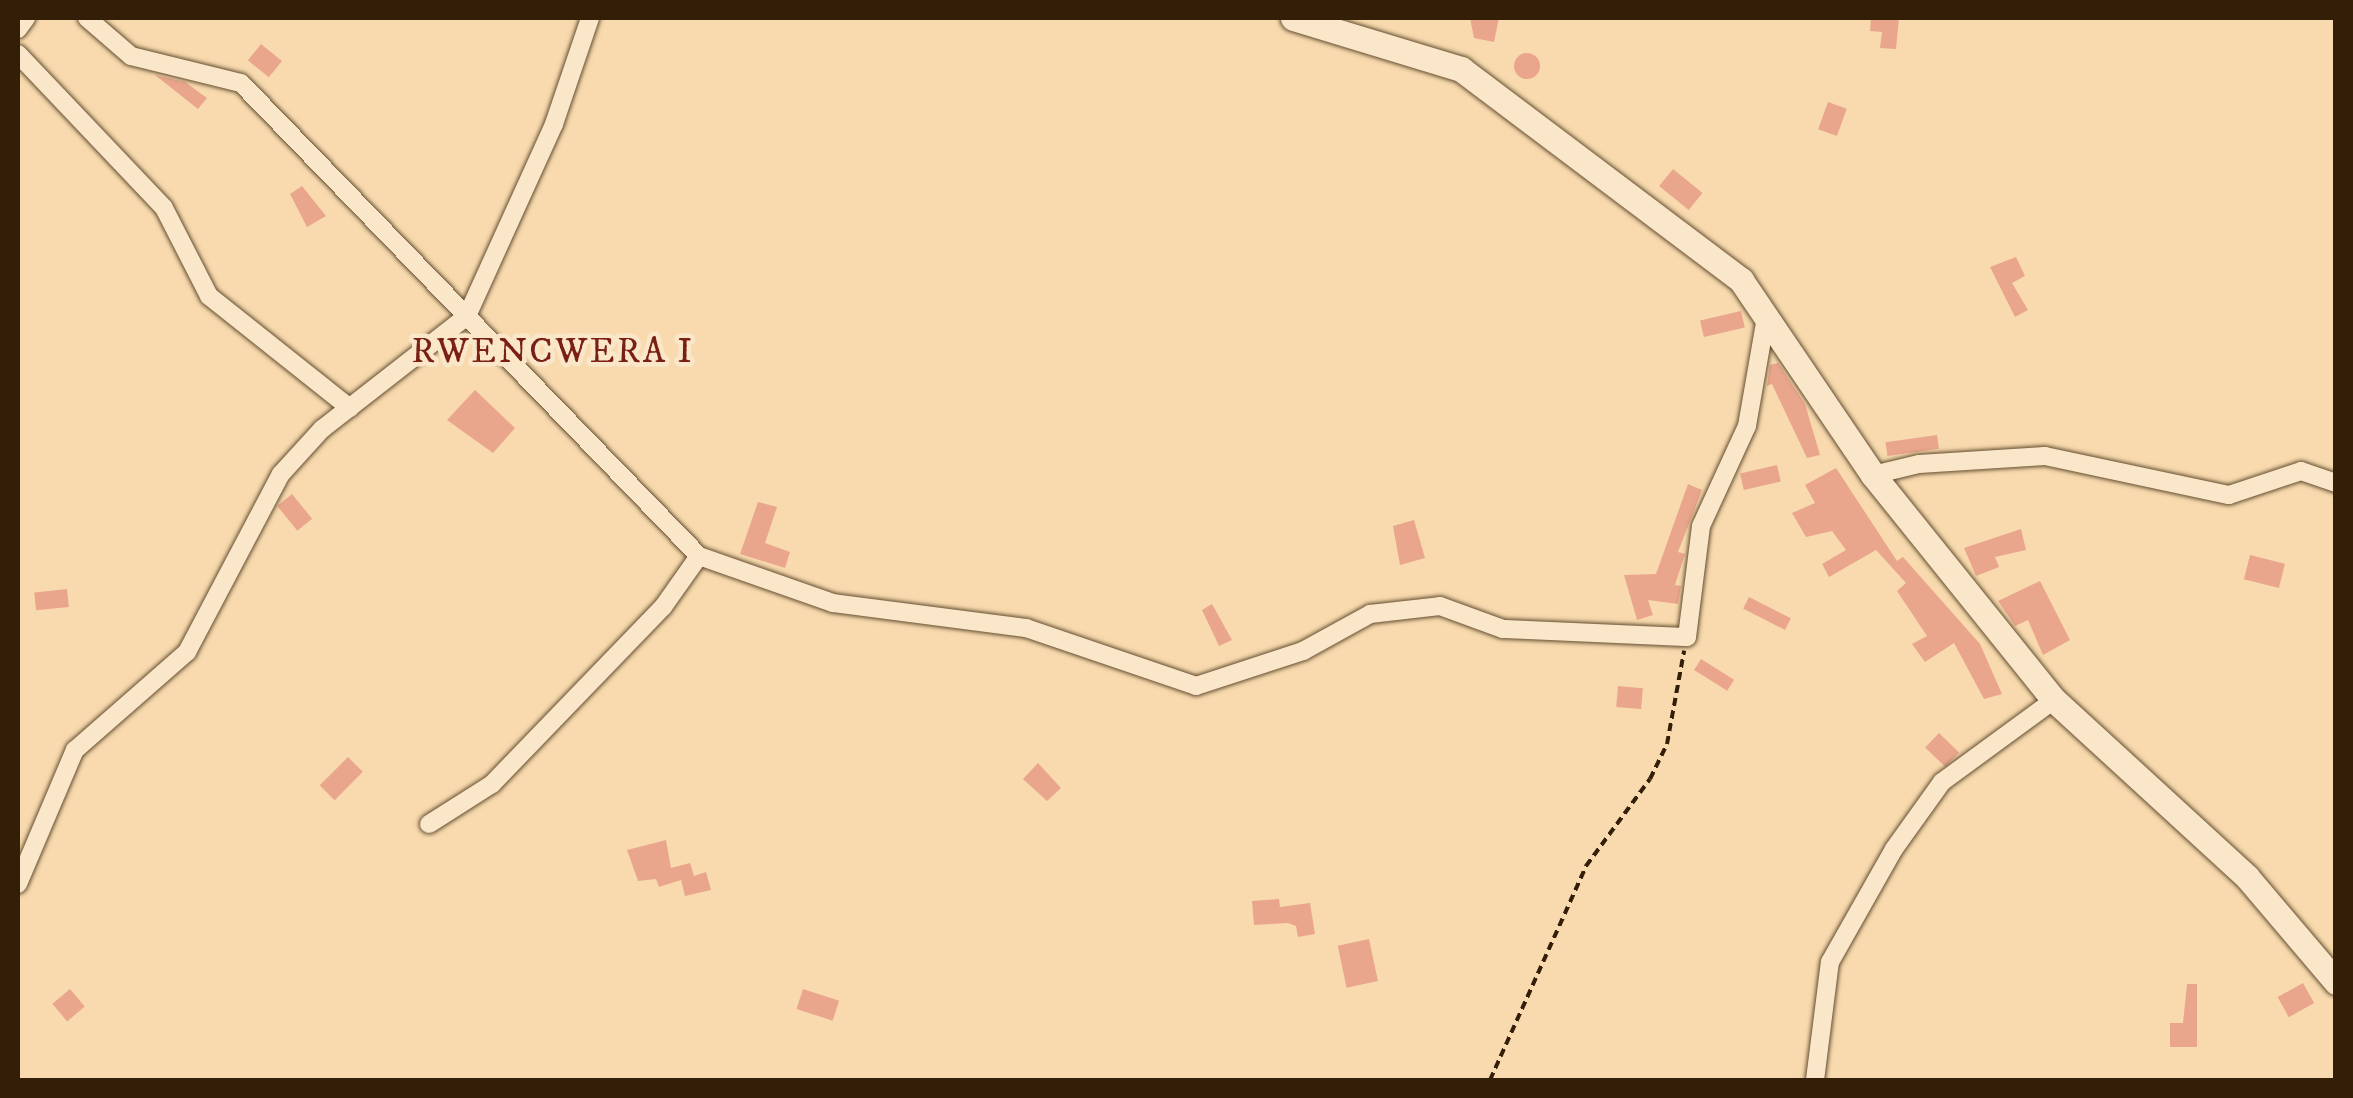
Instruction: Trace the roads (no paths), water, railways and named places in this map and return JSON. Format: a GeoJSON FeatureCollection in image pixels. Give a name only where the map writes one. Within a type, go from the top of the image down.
{"type":"FeatureCollection","features":[{"type":"Feature","properties":{"kind":"street"},"geometry":{"type":"LineString","coordinates":[[18,29],[26,18]]}},
{"type":"Feature","properties":{"kind":"street"},"geometry":{"type":"LineString","coordinates":[[87,18],[131,56],[241,84],[699,556],[833,603],[1026,628],[1196,686],[1303,651],[1370,614],[1440,606],[1502,629],[1687,637],[1702,526],[1747,426],[1765,323]]}},
{"type":"Feature","properties":{"kind":"street"},"geometry":{"type":"LineString","coordinates":[[18,884],[75,750],[188,652],[281,474],[350,408],[467,316],[554,124],[590,18]]}},
{"type":"Feature","properties":{"kind":"street"},"geometry":{"type":"LineString","coordinates":[[1294,18],[1461,69],[1741,280],[1765,323],[1873,475],[2054,700],[2246,877],[2336,982]]}},
{"type":"Feature","properties":{"kind":"street"},"geometry":{"type":"LineString","coordinates":[[18,54],[164,208],[209,296],[350,408]]}},
{"type":"Feature","properties":{"kind":"street"},"geometry":{"type":"LineString","coordinates":[[1873,475],[1919,464],[2045,456],[2229,494],[2301,470],[2336,484]]}},
{"type":"Feature","properties":{"kind":"street"},"geometry":{"type":"LineString","coordinates":[[430,824],[492,784],[664,607],[699,556]]}},
{"type":"Feature","properties":{"kind":"street"},"geometry":{"type":"LineString","coordinates":[[1815,1080],[1830,962],[1894,849],[1942,782],[2054,700]]}},
{"type":"Feature","properties":{"kind":"district","name":"RWENCWERA I"},"geometry":{"type":"Point","coordinates":[553,352]}}]}
